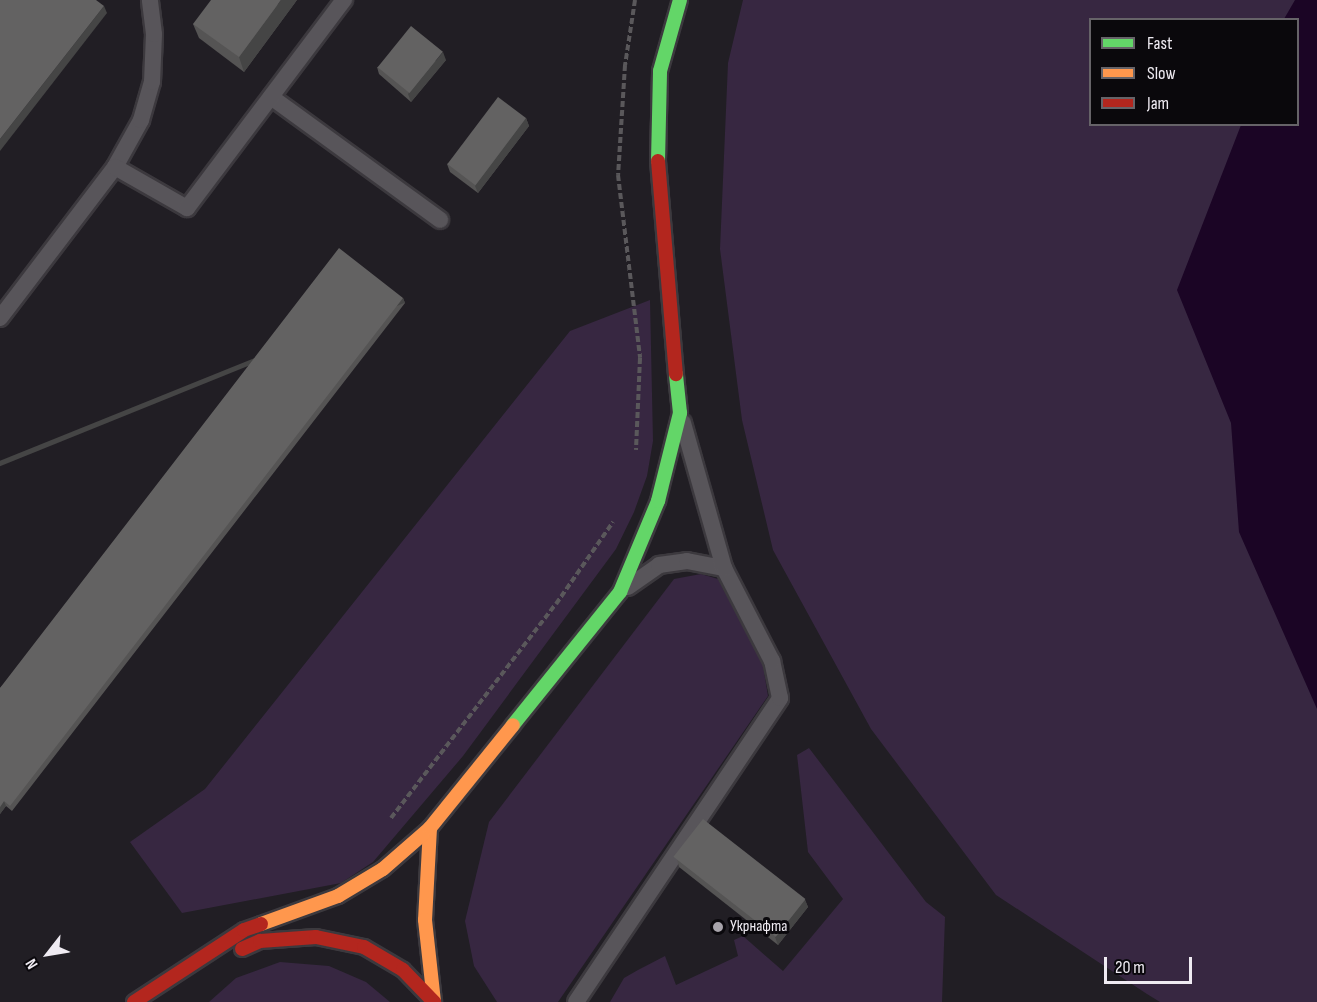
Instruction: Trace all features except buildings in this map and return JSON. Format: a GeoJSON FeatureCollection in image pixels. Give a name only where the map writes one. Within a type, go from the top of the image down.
{"type":"FeatureCollection","features":[{"type":"Feature","properties":{"kind":"main road"},"geometry":{"type":"LineString","coordinates":[[134,1002],[208,950],[244,930],[338,896],[383,868],[430,828],[620,592],[658,501],[680,413],[658,184],[660,71],[680,0]]}},
{"type":"Feature","properties":{"kind":"main road"},"geometry":{"type":"LineString","coordinates":[[430,828],[425,920],[434,1002]]}},
{"type":"Feature","properties":{"kind":"main road"},"geometry":{"type":"LineString","coordinates":[[197,969],[260,941],[315,938],[364,946],[403,970],[434,1002]]}},
{"type":"Feature","properties":{"kind":"main road"},"geometry":{"type":"LineString","coordinates":[[184,986],[208,950]]}},
{"type":"Feature","properties":{"kind":"lane"},"geometry":{"type":"LineString","coordinates":[[0,318],[115,167],[141,120],[152,82],[154,34],[150,0]]}},
{"type":"Feature","properties":{"kind":"lane"},"geometry":{"type":"LineString","coordinates":[[115,167],[187,208],[344,0]]}},
{"type":"Feature","properties":{"kind":"lane"},"geometry":{"type":"LineString","coordinates":[[271,97],[440,220]]}},
{"type":"Feature","properties":{"kind":"lane"},"geometry":{"type":"LineString","coordinates":[[576,1002],[780,698],[772,661],[724,568],[680,413]]}},
{"type":"Feature","properties":{"kind":"lane"},"geometry":{"type":"LineString","coordinates":[[620,592],[659,566],[687,561],[724,568]]}},
{"type":"Feature","properties":{"kind":"path"},"geometry":{"type":"LineString","coordinates":[[635,0],[624,65],[618,175],[639,358],[635,461]]}},
{"type":"Feature","properties":{"kind":"path"},"geometry":{"type":"LineString","coordinates":[[384,826],[592,556],[616,516]]}},
{"type":"Feature","properties":{"kind":"shaded area"},"geometry":{"type":"Polygon","coordinates":[[[743,0],[1317,0],[1317,1002],[1160,1002],[996,895],[871,729],[773,550],[742,420],[720,249],[728,63],[743,0]]]}},
{"type":"Feature","properties":{"kind":"shaded area"},"geometry":{"type":"Polygon","coordinates":[[[1295,0],[1317,0],[1317,709],[1239,532],[1231,423],[1177,290],[1241,126],[1299,126],[1299,18],[1285,18],[1295,0]]]}},
{"type":"Feature","properties":{"kind":"shaded area"},"geometry":{"type":"Polygon","coordinates":[[[650,300],[653,441],[647,476],[634,512],[616,549],[463,756],[373,862],[341,883],[182,913],[130,842],[205,789],[570,331],[650,300]]]}},
{"type":"Feature","properties":{"kind":"shaded area"},"geometry":{"type":"Polygon","coordinates":[[[701,574],[718,579],[763,665],[768,696],[558,1002],[497,1002],[474,966],[465,921],[489,822],[674,579],[701,574]]]}},
{"type":"Feature","properties":{"kind":"shaded area"},"geometry":{"type":"Polygon","coordinates":[[[809,748],[926,902],[945,917],[942,1002],[610,1002],[624,978],[665,956],[676,985],[738,956],[734,940],[743,936],[783,971],[843,899],[808,852],[797,755],[809,748]]]}},
{"type":"Feature","properties":{"kind":"shaded area"},"geometry":{"type":"Polygon","coordinates":[[[280,962],[329,966],[366,982],[390,1002],[209,1002],[236,978],[280,962]]]}},
{"type":"Feature","properties":{"kind":"traffic: fast"},"geometry":{"type":"LineString","coordinates":[[658,161],[660,71],[680,0]]}},
{"type":"Feature","properties":{"kind":"traffic: fast"},"geometry":{"type":"LineString","coordinates":[[513,725],[620,592],[658,501],[680,413],[676,374]]}},
{"type":"Feature","properties":{"kind":"traffic: slow"},"geometry":{"type":"LineString","coordinates":[[261,924],[338,896],[383,869],[430,828],[513,725]]}},
{"type":"Feature","properties":{"kind":"traffic: slow"},"geometry":{"type":"LineString","coordinates":[[430,828],[425,920],[434,1002]]}},
{"type":"Feature","properties":{"kind":"traffic: jam"},"geometry":{"type":"LineString","coordinates":[[658,161],[676,374]]}},
{"type":"Feature","properties":{"kind":"traffic: jam"},"geometry":{"type":"LineString","coordinates":[[134,1002],[244,930],[261,924]]}},
{"type":"Feature","properties":{"kind":"traffic: jam"},"geometry":{"type":"LineString","coordinates":[[242,949],[260,941],[316,937],[364,947],[403,970],[434,1002]]}},
{"type":"Feature","properties":{"kind":"place","name":"Укрнафта"},"geometry":{"type":"Point","coordinates":[718,927]}}]}
